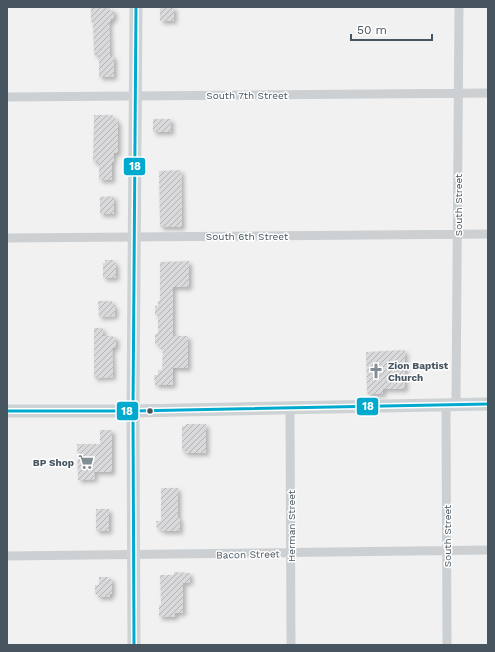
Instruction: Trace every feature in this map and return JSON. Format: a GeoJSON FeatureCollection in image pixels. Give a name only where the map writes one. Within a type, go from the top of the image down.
{"type":"FeatureCollection","features":[{"type":"Feature","properties":{"kind":"main road"},"geometry":{"type":"LineString","coordinates":[[134,645],[132,411],[136,7]]}},
{"type":"Feature","properties":{"kind":"main road"},"geometry":{"type":"LineString","coordinates":[[7,411],[132,411],[488,404]]}},
{"type":"Feature","properties":{"kind":"street","name":"South Street"},"geometry":{"type":"LineString","coordinates":[[447,645],[447,550],[458,235],[459,7]]}},
{"type":"Feature","properties":{"kind":"street","name":"South 7th Street"},"geometry":{"type":"LineString","coordinates":[[7,97],[488,93]]}},
{"type":"Feature","properties":{"kind":"street","name":"South 6th Street"},"geometry":{"type":"LineString","coordinates":[[7,238],[488,234]]}},
{"type":"Feature","properties":{"kind":"street","name":"Herman Street"},"geometry":{"type":"LineString","coordinates":[[290,408],[291,645]]}},
{"type":"Feature","properties":{"kind":"street","name":"Bacon Street"},"geometry":{"type":"LineString","coordinates":[[7,556],[488,550]]}},
{"type":"Feature","properties":{"kind":"building"},"geometry":{"type":"Polygon","coordinates":[[[160,7],[174,7],[174,21],[160,21],[160,7]]]}},
{"type":"Feature","properties":{"kind":"building"},"geometry":{"type":"Polygon","coordinates":[[[91,8],[110,8],[110,10],[114,10],[114,19],[111,19],[111,22],[109,22],[110,56],[114,56],[114,77],[99,77],[99,55],[94,55],[91,8]]]}},
{"type":"Feature","properties":{"kind":"building"},"geometry":{"type":"Polygon","coordinates":[[[94,115],[112,115],[118,122],[118,153],[114,153],[112,162],[112,180],[99,180],[99,162],[93,162],[94,115]]]}},
{"type":"Feature","properties":{"kind":"building"},"geometry":{"type":"Polygon","coordinates":[[[153,119],[171,119],[171,132],[153,132],[153,119]]]}},
{"type":"Feature","properties":{"kind":"building"},"geometry":{"type":"Polygon","coordinates":[[[181,170],[182,227],[160,227],[159,171],[181,170]]]}},
{"type":"Feature","properties":{"kind":"building"},"geometry":{"type":"Polygon","coordinates":[[[114,196],[114,214],[100,214],[100,197],[114,196]]]}},
{"type":"Feature","properties":{"kind":"building"},"geometry":{"type":"Polygon","coordinates":[[[105,260],[114,260],[114,263],[116,263],[116,278],[103,278],[103,263],[105,263],[105,260]]]}},
{"type":"Feature","properties":{"kind":"building"},"geometry":{"type":"Polygon","coordinates":[[[189,261],[189,287],[173,287],[173,336],[188,336],[188,368],[173,368],[173,385],[155,385],[154,375],[158,375],[158,370],[162,370],[163,349],[160,349],[160,344],[155,344],[155,334],[158,334],[158,315],[155,315],[155,306],[158,306],[158,301],[160,301],[160,262],[189,261]]]}},
{"type":"Feature","properties":{"kind":"building"},"geometry":{"type":"Polygon","coordinates":[[[98,301],[112,301],[112,305],[115,305],[115,316],[99,317],[98,301]]]}},
{"type":"Feature","properties":{"kind":"building"},"geometry":{"type":"Polygon","coordinates":[[[94,328],[103,328],[103,336],[116,337],[116,348],[112,348],[113,377],[94,378],[94,328]]]}},
{"type":"Feature","properties":{"kind":"building"},"geometry":{"type":"Polygon","coordinates":[[[405,350],[405,389],[383,389],[383,394],[367,394],[366,352],[405,350]]]}},
{"type":"Feature","properties":{"kind":"building"},"geometry":{"type":"Polygon","coordinates":[[[186,424],[206,424],[206,453],[185,453],[185,451],[182,451],[182,426],[186,426],[186,424]]]}},
{"type":"Feature","properties":{"kind":"building"},"geometry":{"type":"Polygon","coordinates":[[[100,430],[112,430],[112,472],[94,472],[95,479],[78,480],[77,444],[100,444],[100,430]]]}},
{"type":"Feature","properties":{"kind":"building"},"geometry":{"type":"Polygon","coordinates":[[[161,488],[178,488],[178,518],[180,518],[180,531],[161,531],[161,529],[157,529],[156,521],[161,521],[161,488]]]}},
{"type":"Feature","properties":{"kind":"building"},"geometry":{"type":"Polygon","coordinates":[[[96,509],[109,509],[109,531],[96,531],[96,509]]]}},
{"type":"Feature","properties":{"kind":"building"},"geometry":{"type":"Polygon","coordinates":[[[174,572],[190,573],[190,582],[183,583],[183,613],[175,613],[175,617],[159,617],[159,605],[161,605],[160,575],[174,575],[174,572]]]}},
{"type":"Feature","properties":{"kind":"building"},"geometry":{"type":"Polygon","coordinates":[[[99,577],[109,577],[109,579],[112,579],[112,594],[110,594],[110,597],[98,597],[98,594],[95,594],[95,585],[99,585],[99,577]]]}},
{"type":"Feature","properties":{"kind":"transit line","name":"18"},"geometry":{"type":"LineString","coordinates":[[134,645],[133,411],[136,7]]}},
{"type":"Feature","properties":{"kind":"transit line","name":"18"},"geometry":{"type":"LineString","coordinates":[[7,411],[133,411],[488,404]]}},
{"type":"Feature","properties":{"kind":"place","name":"Zion Baptist Church"},"geometry":{"type":"Point","coordinates":[376,371]}},
{"type":"Feature","properties":{"kind":"place","name":"BP Shop"},"geometry":{"type":"Point","coordinates":[86,462]}}]}
